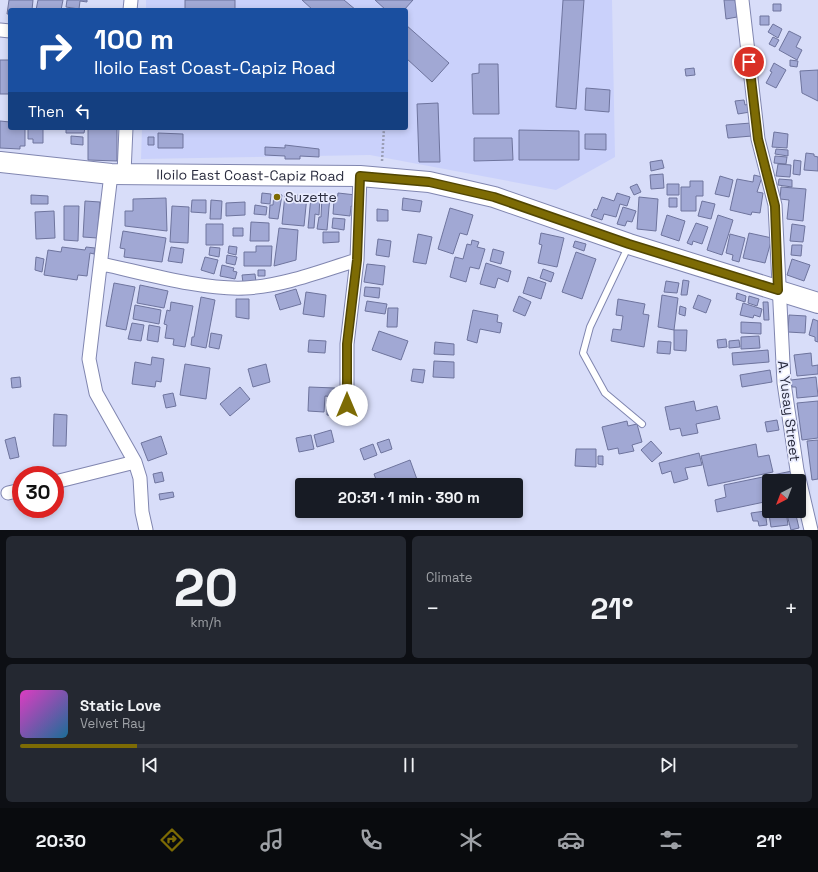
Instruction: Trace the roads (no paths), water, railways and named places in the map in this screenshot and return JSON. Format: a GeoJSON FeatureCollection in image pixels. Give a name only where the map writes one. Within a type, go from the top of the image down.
{"type":"FeatureCollection","features":[{"type":"Feature","properties":{"kind":"main road","name":"Iloilo East Coast-Capiz Road"},"geometry":{"type":"LineString","coordinates":[[0,162],[118,173],[245,176],[360,176],[429,182],[494,197],[629,244],[818,303]]}},
{"type":"Feature","properties":{"kind":"street","name":"A. Yusay Street"},"geometry":{"type":"LineString","coordinates":[[742,0],[758,139],[775,206],[778,290],[784,383],[797,470],[811,530]]}},
{"type":"Feature","properties":{"kind":"street"},"geometry":{"type":"LineString","coordinates":[[126,130],[102,264],[89,359],[96,393],[135,462],[140,478],[142,512],[146,530]]}},
{"type":"Feature","properties":{"kind":"street"},"geometry":{"type":"LineString","coordinates":[[347,405],[347,344],[357,260],[360,176]]}},
{"type":"Feature","properties":{"kind":"street"},"geometry":{"type":"LineString","coordinates":[[102,264],[199,284],[245,288],[284,282],[357,260]]}},
{"type":"Feature","properties":{"kind":"street"},"geometry":{"type":"LineString","coordinates":[[64,480],[135,462]]}},
{"type":"Feature","properties":{"kind":"street"},"geometry":{"type":"LineString","coordinates":[[8,493],[12,492]]}},
{"type":"Feature","properties":{"kind":"lane"},"geometry":{"type":"LineString","coordinates":[[629,244],[590,327],[583,353],[605,393],[642,424]]}},
{"type":"Feature","properties":{"kind":"place","name":"Suzette"},"geometry":{"type":"Point","coordinates":[277,197]}}]}
